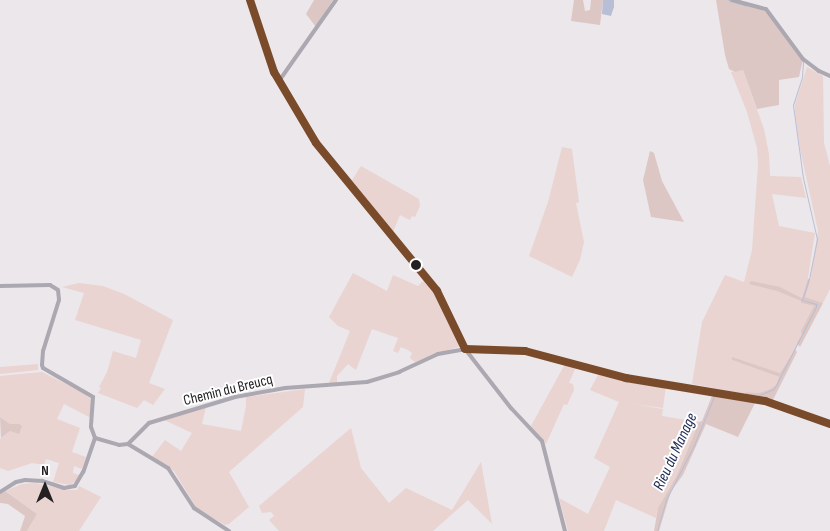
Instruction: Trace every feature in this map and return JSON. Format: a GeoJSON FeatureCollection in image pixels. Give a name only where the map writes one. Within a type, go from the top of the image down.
{"type":"FeatureCollection","features":[{"type":"Feature","properties":{"kind":"street"},"geometry":{"type":"LineString","coordinates":[[250,0],[279,81],[322,151],[357,190],[437,291],[465,348],[511,408],[542,441],[565,531]]}},
{"type":"Feature","properties":{"kind":"street"},"geometry":{"type":"LineString","coordinates":[[279,81],[336,0]]}},
{"type":"Feature","properties":{"kind":"street"},"geometry":{"type":"LineString","coordinates":[[732,0],[766,9],[803,59],[819,71],[830,76]]}},
{"type":"Feature","properties":{"kind":"street"},"geometry":{"type":"LineString","coordinates":[[0,286],[50,285],[58,290],[58,300],[43,351],[42,365],[43,368],[93,397],[91,427],[95,438],[83,472],[75,486],[64,488],[42,481],[25,480],[16,482],[0,492]]}},
{"type":"Feature","properties":{"kind":"street"},"geometry":{"type":"LineString","coordinates":[[465,348],[525,351],[626,378],[766,401],[830,424]]}},
{"type":"Feature","properties":{"kind":"street","name":"Chemin du Breucq"},"geometry":{"type":"LineString","coordinates":[[128,444],[149,423],[235,397],[266,390],[356,384],[376,380],[438,354],[465,348]]}},
{"type":"Feature","properties":{"kind":"street"},"geometry":{"type":"LineString","coordinates":[[95,438],[120,445],[128,444],[168,468],[194,508],[229,531]]}},
{"type":"Feature","properties":{"kind":"shaded area"},"geometry":{"type":"Polygon","coordinates":[[[314,0],[333,0],[316,27],[306,14],[314,0]]]}},
{"type":"Feature","properties":{"kind":"shaded area"},"geometry":{"type":"Polygon","coordinates":[[[574,0],[583,0],[585,11],[590,10],[591,0],[603,0],[600,25],[571,21],[574,0]]]}},
{"type":"Feature","properties":{"kind":"shaded area"},"geometry":{"type":"Polygon","coordinates":[[[716,0],[732,0],[766,9],[803,59],[799,77],[779,80],[779,105],[757,109],[743,70],[735,72],[729,69],[716,0]]]}},
{"type":"Feature","properties":{"kind":"shaded area"},"geometry":{"type":"Polygon","coordinates":[[[807,67],[823,76],[824,143],[830,166],[830,289],[823,303],[804,297],[810,281],[818,231],[800,149],[795,111],[795,104],[807,67]]]}},
{"type":"Feature","properties":{"kind":"shaded area"},"geometry":{"type":"Polygon","coordinates":[[[743,70],[764,129],[769,154],[770,176],[801,177],[806,198],[772,194],[779,226],[815,233],[808,278],[802,298],[780,287],[778,291],[801,301],[801,303],[814,306],[813,310],[798,344],[780,373],[732,358],[732,360],[779,377],[776,385],[770,389],[759,393],[746,392],[746,394],[692,384],[702,322],[725,275],[744,282],[752,250],[758,165],[757,148],[747,112],[731,72],[743,70]]]}},
{"type":"Feature","properties":{"kind":"shaded area"},"geometry":{"type":"Polygon","coordinates":[[[562,147],[572,149],[579,202],[576,203],[584,242],[580,260],[572,277],[529,256],[548,202],[562,147]]]}},
{"type":"Feature","properties":{"kind":"shaded area"},"geometry":{"type":"Polygon","coordinates":[[[650,151],[654,153],[662,181],[684,222],[651,217],[643,180],[650,151]]]}},
{"type":"Feature","properties":{"kind":"shaded area"},"geometry":{"type":"Polygon","coordinates":[[[361,166],[419,199],[420,206],[415,217],[412,216],[410,220],[400,215],[393,232],[352,180],[361,166]]]}},
{"type":"Feature","properties":{"kind":"shaded area"},"geometry":{"type":"Polygon","coordinates":[[[353,273],[387,291],[393,275],[418,286],[425,279],[437,295],[461,346],[415,362],[410,358],[412,353],[408,350],[401,347],[398,353],[393,351],[398,338],[372,329],[356,370],[348,364],[337,376],[337,383],[329,383],[350,331],[338,326],[329,317],[353,273]]]}},
{"type":"Feature","properties":{"kind":"shaded area"},"geometry":{"type":"Polygon","coordinates":[[[808,278],[810,281],[805,297],[823,303],[800,347],[797,343],[802,335],[801,331],[814,306],[801,303],[801,301],[777,291],[749,284],[751,281],[780,287],[802,298],[808,278]]]}},
{"type":"Feature","properties":{"kind":"shaded area"},"geometry":{"type":"Polygon","coordinates":[[[79,283],[103,286],[124,294],[173,320],[149,383],[165,389],[153,405],[144,400],[137,408],[98,393],[113,351],[136,358],[141,340],[75,320],[84,293],[62,287],[79,283]]]}},
{"type":"Feature","properties":{"kind":"shaded area"},"geometry":{"type":"Polygon","coordinates":[[[795,349],[797,352],[773,400],[746,394],[746,392],[759,393],[770,389],[776,385],[779,377],[732,360],[732,357],[780,373],[795,349]]]}},
{"type":"Feature","properties":{"kind":"shaded area"},"geometry":{"type":"Polygon","coordinates":[[[38,364],[38,370],[0,374],[0,367],[38,364]]]}},
{"type":"Feature","properties":{"kind":"shaded area"},"geometry":{"type":"Polygon","coordinates":[[[565,364],[576,367],[569,383],[573,384],[574,390],[567,405],[564,404],[546,444],[531,426],[565,364]]]}},
{"type":"Feature","properties":{"kind":"shaded area"},"geometry":{"type":"Polygon","coordinates":[[[42,372],[84,393],[92,400],[91,418],[64,404],[57,419],[80,428],[72,452],[86,457],[82,469],[74,466],[73,473],[79,475],[78,480],[70,485],[53,482],[59,463],[46,459],[44,465],[32,463],[8,471],[0,468],[0,439],[10,431],[15,431],[19,424],[10,424],[0,417],[0,376],[42,372]]]}},
{"type":"Feature","properties":{"kind":"shaded area"},"geometry":{"type":"Polygon","coordinates":[[[599,373],[627,381],[666,386],[663,408],[633,404],[663,409],[662,416],[699,422],[677,475],[658,508],[656,518],[616,500],[604,531],[568,531],[559,498],[588,514],[610,467],[594,458],[619,402],[590,390],[599,373]]]}},
{"type":"Feature","properties":{"kind":"shaded area"},"geometry":{"type":"Polygon","coordinates":[[[305,389],[303,407],[229,472],[249,507],[229,524],[225,525],[197,509],[174,471],[152,457],[165,440],[181,451],[192,433],[164,420],[206,407],[202,424],[241,431],[246,397],[305,389]]]}},
{"type":"Feature","properties":{"kind":"shaded area"},"geometry":{"type":"Polygon","coordinates":[[[716,393],[756,401],[738,437],[706,424],[683,475],[671,491],[659,531],[654,531],[658,508],[677,475],[712,396],[716,393]]]}},
{"type":"Feature","properties":{"kind":"shaded area"},"geometry":{"type":"Polygon","coordinates":[[[0,417],[10,424],[22,426],[19,434],[10,431],[1,438],[0,417]]]}},
{"type":"Feature","properties":{"kind":"shaded area"},"geometry":{"type":"Polygon","coordinates":[[[351,428],[361,468],[389,503],[406,488],[452,510],[481,462],[492,524],[468,500],[433,531],[279,531],[269,520],[274,516],[271,512],[262,513],[259,506],[351,428]]]}},
{"type":"Feature","properties":{"kind":"shaded area"},"geometry":{"type":"Polygon","coordinates":[[[36,483],[66,490],[77,490],[79,486],[101,497],[79,531],[27,531],[37,514],[5,491],[22,484],[36,483]]]}},
{"type":"Feature","properties":{"kind":"shaded area"},"geometry":{"type":"Polygon","coordinates":[[[5,491],[37,514],[27,531],[20,531],[25,516],[8,504],[0,503],[0,494],[5,491]]]}},
{"type":"Feature","properties":{"kind":"water"},"geometry":{"type":"Polygon","coordinates":[[[603,0],[614,0],[611,16],[602,14],[603,0]]]}},
{"type":"Feature","properties":{"kind":"waterway","name":"Rieu du Manage"},"geometry":{"type":"LineString","coordinates":[[728,0],[746,6]]}},
{"type":"Feature","properties":{"kind":"waterway","name":"Rieu du Manage"},"geometry":{"type":"LineString","coordinates":[[759,395],[774,389],[816,307],[816,304],[802,300],[809,279],[817,239],[803,178],[793,105],[802,77],[803,62],[799,56]]}},
{"type":"Feature","properties":{"kind":"waterway","name":"Rieu du Manage"},"geometry":{"type":"LineString","coordinates":[[657,531],[666,500],[694,445],[715,394]]}},
{"type":"Feature","properties":{"kind":"transit line"},"geometry":{"type":"LineString","coordinates":[[250,0],[274,72],[316,143],[437,291],[465,349]]}},
{"type":"Feature","properties":{"kind":"transit line"},"geometry":{"type":"LineString","coordinates":[[465,349],[525,351],[626,378],[765,401],[830,424]]}}]}
